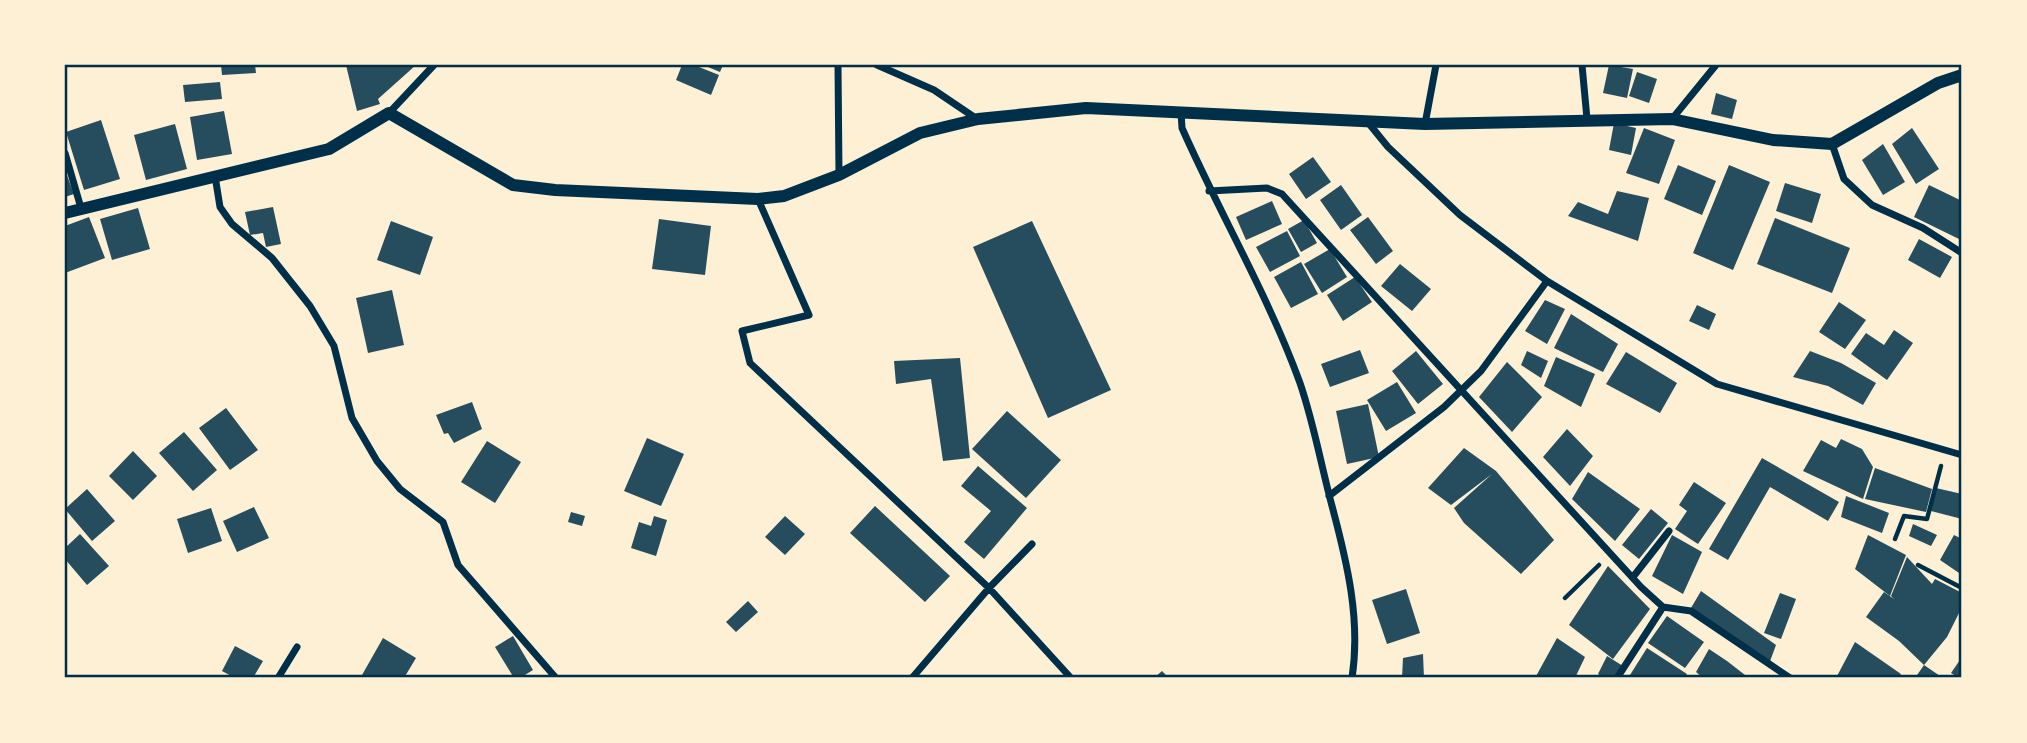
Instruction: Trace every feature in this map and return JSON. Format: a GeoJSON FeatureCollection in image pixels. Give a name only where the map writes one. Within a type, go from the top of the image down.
{"type":"FeatureCollection","features":[{"type":"Feature","properties":{"kind":"street"},"geometry":{"type":"LineString","coordinates":[[65,213],[329,149],[389,113],[434,65]]}},
{"type":"Feature","properties":{"kind":"street"},"geometry":{"type":"LineString","coordinates":[[838,65],[839,175]]}},
{"type":"Feature","properties":{"kind":"street"},"geometry":{"type":"LineString","coordinates":[[877,65],[933,90],[978,119]]}},
{"type":"Feature","properties":{"kind":"street"},"geometry":{"type":"LineString","coordinates":[[1425,124],[1436,65]]}},
{"type":"Feature","properties":{"kind":"street"},"geometry":{"type":"LineString","coordinates":[[1582,65],[1587,118]]}},
{"type":"Feature","properties":{"kind":"street"},"geometry":{"type":"LineString","coordinates":[[1672,119],[1716,65]]}},
{"type":"Feature","properties":{"kind":"street"},"geometry":{"type":"LineString","coordinates":[[389,113],[513,185],[555,190],[758,199],[784,195],[839,175],[920,133],[978,119],[1086,108],[1425,124],[1587,118],[1672,119],[1773,140],[1832,144],[1938,83],[1962,75]]}},
{"type":"Feature","properties":{"kind":"street"},"geometry":{"type":"LineString","coordinates":[[1181,112],[1182,128],[1209,191],[1261,292],[1299,381],[1321,453],[1351,588],[1357,649],[1352,678]]}},
{"type":"Feature","properties":{"kind":"street"},"geometry":{"type":"LineString","coordinates":[[1366,120],[1388,147],[1460,215],[1547,281],[1717,384],[1946,448],[1962,455]]}},
{"type":"Feature","properties":{"kind":"street"},"geometry":{"type":"LineString","coordinates":[[1832,144],[1844,179],[1872,205],[1923,228],[1962,253]]}},
{"type":"Feature","properties":{"kind":"street"},"geometry":{"type":"LineString","coordinates":[[65,153],[81,208]]}},
{"type":"Feature","properties":{"kind":"street"},"geometry":{"type":"LineString","coordinates":[[215,176],[220,207],[233,224],[272,258],[310,306],[334,346],[352,418],[376,461],[400,489],[443,522],[458,565],[556,678]]}},
{"type":"Feature","properties":{"kind":"street"},"geometry":{"type":"LineString","coordinates":[[1209,191],[1267,188],[1282,194],[1460,391],[1663,607],[1691,611],[1790,678]]}},
{"type":"Feature","properties":{"kind":"street"},"geometry":{"type":"LineString","coordinates":[[758,199],[809,315],[742,331],[750,363],[989,588],[1071,678]]}},
{"type":"Feature","properties":{"kind":"street"},"geometry":{"type":"LineString","coordinates":[[1329,496],[1460,391],[1481,371],[1547,281]]}},
{"type":"Feature","properties":{"kind":"street"},"geometry":{"type":"LineString","coordinates":[[1633,577],[1669,531]]}},
{"type":"Feature","properties":{"kind":"street"},"geometry":{"type":"LineString","coordinates":[[912,678],[989,588],[1032,544]]}},
{"type":"Feature","properties":{"kind":"street"},"geometry":{"type":"LineString","coordinates":[[1617,678],[1663,607]]}},
{"type":"Feature","properties":{"kind":"street"},"geometry":{"type":"LineString","coordinates":[[278,678],[297,647]]}},
{"type":"Feature","properties":{"kind":"path"},"geometry":{"type":"LineString","coordinates":[[1895,539],[1904,516],[1927,519],[1946,448]]}},
{"type":"Feature","properties":{"kind":"path"},"geometry":{"type":"LineString","coordinates":[[1565,598],[1612,552]]}},
{"type":"Feature","properties":{"kind":"path"},"geometry":{"type":"LineString","coordinates":[[1918,565],[1962,588]]}},
{"type":"Feature","properties":{"kind":"building"},"geometry":{"type":"Polygon","coordinates":[[[221,65],[255,65],[256,73],[222,75],[221,65]]]}},
{"type":"Feature","properties":{"kind":"building"},"geometry":{"type":"Polygon","coordinates":[[[346,65],[416,65],[378,99],[380,104],[357,111],[346,65]]]}},
{"type":"Feature","properties":{"kind":"building"},"geometry":{"type":"Polygon","coordinates":[[[682,65],[694,65],[719,75],[711,95],[676,80],[682,65]]]}},
{"type":"Feature","properties":{"kind":"building"},"geometry":{"type":"Polygon","coordinates":[[[703,65],[723,65],[720,72],[703,65]]]}},
{"type":"Feature","properties":{"kind":"building"},"geometry":{"type":"Polygon","coordinates":[[[1609,65],[1633,69],[1627,98],[1603,93],[1609,65]]]}},
{"type":"Feature","properties":{"kind":"building"},"geometry":{"type":"Polygon","coordinates":[[[1637,72],[1657,79],[1649,103],[1629,96],[1637,72]]]}},
{"type":"Feature","properties":{"kind":"building"},"geometry":{"type":"Polygon","coordinates":[[[220,82],[222,99],[185,102],[183,85],[220,82]]]}},
{"type":"Feature","properties":{"kind":"building"},"geometry":{"type":"Polygon","coordinates":[[[1716,93],[1737,100],[1732,119],[1711,114],[1716,93]]]}},
{"type":"Feature","properties":{"kind":"building"},"geometry":{"type":"Polygon","coordinates":[[[224,111],[232,154],[197,160],[190,117],[224,111]]]}},
{"type":"Feature","properties":{"kind":"building"},"geometry":{"type":"Polygon","coordinates":[[[101,120],[120,179],[84,190],[66,132],[101,120]]]}},
{"type":"Feature","properties":{"kind":"building"},"geometry":{"type":"Polygon","coordinates":[[[1614,123],[1636,128],[1631,155],[1609,150],[1614,123]]]}},
{"type":"Feature","properties":{"kind":"building"},"geometry":{"type":"Polygon","coordinates":[[[175,124],[187,169],[146,180],[134,135],[175,124]]]}},
{"type":"Feature","properties":{"kind":"building"},"geometry":{"type":"Polygon","coordinates":[[[1644,128],[1675,140],[1659,184],[1626,173],[1644,128]]]}},
{"type":"Feature","properties":{"kind":"building"},"geometry":{"type":"Polygon","coordinates":[[[1912,128],[1939,169],[1916,184],[1892,144],[1912,128]]]}},
{"type":"Feature","properties":{"kind":"building"},"geometry":{"type":"Polygon","coordinates":[[[1883,144],[1905,182],[1883,195],[1862,160],[1883,144]]]}},
{"type":"Feature","properties":{"kind":"building"},"geometry":{"type":"Polygon","coordinates":[[[1313,157],[1331,182],[1306,199],[1289,174],[1313,157]]]}},
{"type":"Feature","properties":{"kind":"building"},"geometry":{"type":"Polygon","coordinates":[[[1678,165],[1716,181],[1702,215],[1664,199],[1678,165]]]}},
{"type":"Feature","properties":{"kind":"building"},"geometry":{"type":"Polygon","coordinates":[[[1729,165],[1770,182],[1733,270],[1693,253],[1729,165]]]}},
{"type":"Feature","properties":{"kind":"building"},"geometry":{"type":"Polygon","coordinates":[[[65,170],[74,194],[65,197],[65,170]]]}},
{"type":"Feature","properties":{"kind":"building"},"geometry":{"type":"Polygon","coordinates":[[[1785,183],[1821,194],[1812,223],[1776,211],[1785,183]]]}},
{"type":"Feature","properties":{"kind":"building"},"geometry":{"type":"Polygon","coordinates":[[[1341,185],[1362,215],[1341,230],[1320,200],[1341,185]]]}},
{"type":"Feature","properties":{"kind":"building"},"geometry":{"type":"Polygon","coordinates":[[[1929,185],[1962,201],[1962,232],[1959,239],[1914,217],[1929,185]]]}},
{"type":"Feature","properties":{"kind":"building"},"geometry":{"type":"Polygon","coordinates":[[[1617,191],[1649,198],[1638,241],[1568,216],[1578,202],[1608,214],[1617,191]]]}},
{"type":"Feature","properties":{"kind":"building"},"geometry":{"type":"Polygon","coordinates":[[[1272,201],[1282,224],[1246,240],[1236,217],[1272,201]]]}},
{"type":"Feature","properties":{"kind":"building"},"geometry":{"type":"Polygon","coordinates":[[[273,207],[281,244],[266,247],[263,233],[250,235],[245,212],[273,207]]]}},
{"type":"Feature","properties":{"kind":"building"},"geometry":{"type":"Polygon","coordinates":[[[138,208],[150,249],[112,260],[100,219],[138,208]]]}},
{"type":"Feature","properties":{"kind":"building"},"geometry":{"type":"Polygon","coordinates":[[[89,217],[105,258],[65,273],[65,226],[89,217]]]}},
{"type":"Feature","properties":{"kind":"building"},"geometry":{"type":"Polygon","coordinates":[[[1368,217],[1393,251],[1376,264],[1350,230],[1368,217]]]}},
{"type":"Feature","properties":{"kind":"building"},"geometry":{"type":"Polygon","coordinates":[[[1775,218],[1850,248],[1832,293],[1757,264],[1775,218]]]}},
{"type":"Feature","properties":{"kind":"building"},"geometry":{"type":"Polygon","coordinates":[[[659,219],[711,226],[705,275],[652,269],[659,219]]]}},
{"type":"Feature","properties":{"kind":"building"},"geometry":{"type":"Polygon","coordinates":[[[1304,220],[1317,243],[1301,252],[1288,229],[1304,220]]]}},
{"type":"Feature","properties":{"kind":"building"},"geometry":{"type":"Polygon","coordinates":[[[391,221],[433,237],[420,275],[377,260],[391,221]]]}},
{"type":"Feature","properties":{"kind":"building"},"geometry":{"type":"Polygon","coordinates":[[[1032,221],[1111,390],[1048,418],[973,247],[1032,221]]]}},
{"type":"Feature","properties":{"kind":"building"},"geometry":{"type":"Polygon","coordinates":[[[1287,231],[1300,256],[1270,272],[1256,247],[1287,231]]]}},
{"type":"Feature","properties":{"kind":"building"},"geometry":{"type":"Polygon","coordinates":[[[1919,239],[1952,257],[1940,278],[1908,260],[1919,239]]]}},
{"type":"Feature","properties":{"kind":"building"},"geometry":{"type":"Polygon","coordinates":[[[1330,249],[1347,277],[1322,293],[1304,264],[1330,249]]]}},
{"type":"Feature","properties":{"kind":"building"},"geometry":{"type":"Polygon","coordinates":[[[1301,262],[1318,294],[1291,308],[1274,277],[1301,262]]]}},
{"type":"Feature","properties":{"kind":"building"},"geometry":{"type":"Polygon","coordinates":[[[1400,264],[1431,289],[1412,311],[1381,286],[1400,264]]]}},
{"type":"Feature","properties":{"kind":"building"},"geometry":{"type":"Polygon","coordinates":[[[1355,277],[1372,302],[1343,321],[1327,295],[1355,277]]]}},
{"type":"Feature","properties":{"kind":"building"},"geometry":{"type":"Polygon","coordinates":[[[392,290],[404,345],[368,353],[356,298],[392,290]]]}},
{"type":"Feature","properties":{"kind":"building"},"geometry":{"type":"Polygon","coordinates":[[[1545,300],[1565,309],[1547,344],[1525,331],[1545,300]]]}},
{"type":"Feature","properties":{"kind":"building"},"geometry":{"type":"Polygon","coordinates":[[[1839,302],[1866,320],[1845,349],[1819,332],[1839,302]]]}},
{"type":"Feature","properties":{"kind":"building"},"geometry":{"type":"Polygon","coordinates":[[[1697,305],[1716,314],[1709,330],[1689,321],[1697,305]]]}},
{"type":"Feature","properties":{"kind":"building"},"geometry":{"type":"Polygon","coordinates":[[[1571,314],[1618,344],[1603,372],[1554,348],[1571,314]]]}},
{"type":"Feature","properties":{"kind":"building"},"geometry":{"type":"Polygon","coordinates":[[[1894,330],[1913,343],[1887,380],[1851,354],[1866,333],[1884,345],[1894,330]]]}},
{"type":"Feature","properties":{"kind":"building"},"geometry":{"type":"Polygon","coordinates":[[[1360,350],[1369,373],[1330,387],[1321,364],[1360,350]]]}},
{"type":"Feature","properties":{"kind":"building"},"geometry":{"type":"Polygon","coordinates":[[[1416,351],[1443,384],[1418,404],[1392,371],[1416,351]]]}},
{"type":"Feature","properties":{"kind":"building"},"geometry":{"type":"Polygon","coordinates":[[[1527,351],[1548,361],[1541,378],[1521,365],[1527,351]]]}},
{"type":"Feature","properties":{"kind":"building"},"geometry":{"type":"Polygon","coordinates":[[[1810,351],[1841,363],[1876,383],[1863,405],[1828,386],[1793,377],[1810,351]]]}},
{"type":"Feature","properties":{"kind":"building"},"geometry":{"type":"Polygon","coordinates":[[[1626,352],[1677,383],[1660,413],[1606,384],[1626,352]]]}},
{"type":"Feature","properties":{"kind":"building"},"geometry":{"type":"Polygon","coordinates":[[[1556,357],[1595,374],[1581,407],[1544,386],[1556,357]]]}},
{"type":"Feature","properties":{"kind":"building"},"geometry":{"type":"Polygon","coordinates":[[[960,358],[970,458],[943,461],[931,379],[896,384],[894,361],[960,358]]]}},
{"type":"Feature","properties":{"kind":"building"},"geometry":{"type":"Polygon","coordinates":[[[1507,362],[1542,397],[1512,432],[1479,397],[1507,362]]]}},
{"type":"Feature","properties":{"kind":"building"},"geometry":{"type":"Polygon","coordinates":[[[1397,382],[1416,413],[1386,431],[1367,400],[1397,382]]]}},
{"type":"Feature","properties":{"kind":"building"},"geometry":{"type":"Polygon","coordinates":[[[472,402],[482,429],[454,443],[448,433],[444,434],[436,415],[472,402]]]}},
{"type":"Feature","properties":{"kind":"building"},"geometry":{"type":"Polygon","coordinates":[[[1368,404],[1379,457],[1347,464],[1336,411],[1368,404]]]}},
{"type":"Feature","properties":{"kind":"building"},"geometry":{"type":"Polygon","coordinates":[[[226,408],[258,450],[230,470],[199,428],[226,408]]]}},
{"type":"Feature","properties":{"kind":"building"},"geometry":{"type":"Polygon","coordinates":[[[1007,411],[1061,460],[1026,498],[972,449],[1007,411]]]}},
{"type":"Feature","properties":{"kind":"building"},"geometry":{"type":"Polygon","coordinates":[[[1567,429],[1593,456],[1570,486],[1543,457],[1567,429]]]}},
{"type":"Feature","properties":{"kind":"building"},"geometry":{"type":"Polygon","coordinates":[[[184,432],[217,470],[193,491],[159,453],[184,432]]]}},
{"type":"Feature","properties":{"kind":"building"},"geometry":{"type":"Polygon","coordinates":[[[647,438],[684,454],[661,506],[624,491],[647,438]]]}},
{"type":"Feature","properties":{"kind":"building"},"geometry":{"type":"Polygon","coordinates":[[[1841,439],[1862,449],[1873,467],[1863,499],[1803,471],[1821,440],[1836,448],[1841,439]]]}},
{"type":"Feature","properties":{"kind":"building"},"geometry":{"type":"Polygon","coordinates":[[[487,441],[521,462],[495,503],[461,482],[487,441]]]}},
{"type":"Feature","properties":{"kind":"building"},"geometry":{"type":"Polygon","coordinates":[[[1464,448],[1496,471],[1554,540],[1521,574],[1464,523],[1454,508],[1492,474],[1451,505],[1428,488],[1464,448]]]}},
{"type":"Feature","properties":{"kind":"building"},"geometry":{"type":"Polygon","coordinates":[[[133,451],[157,476],[133,500],[109,476],[133,451]]]}},
{"type":"Feature","properties":{"kind":"building"},"geometry":{"type":"Polygon","coordinates":[[[1762,458],[1839,502],[1828,521],[1770,487],[1728,560],[1709,549],[1762,458]]]}},
{"type":"Feature","properties":{"kind":"building"},"geometry":{"type":"Polygon","coordinates":[[[978,466],[1027,508],[984,559],[964,542],[991,511],[961,486],[978,466]]]}},
{"type":"Feature","properties":{"kind":"building"},"geometry":{"type":"Polygon","coordinates":[[[1875,468],[1932,489],[1926,512],[1865,499],[1875,468]]]}},
{"type":"Feature","properties":{"kind":"building"},"geometry":{"type":"Polygon","coordinates":[[[1588,472],[1640,509],[1615,541],[1572,499],[1588,472]]]}},
{"type":"Feature","properties":{"kind":"building"},"geometry":{"type":"Polygon","coordinates":[[[1694,482],[1726,503],[1698,544],[1675,529],[1687,511],[1679,505],[1694,482]]]}},
{"type":"Feature","properties":{"kind":"building"},"geometry":{"type":"Polygon","coordinates":[[[1936,488],[1962,494],[1962,519],[1931,511],[1936,488]]]}},
{"type":"Feature","properties":{"kind":"building"},"geometry":{"type":"Polygon","coordinates":[[[87,489],[115,521],[92,541],[65,509],[87,489]]]}},
{"type":"Feature","properties":{"kind":"building"},"geometry":{"type":"Polygon","coordinates":[[[1846,496],[1889,513],[1882,533],[1841,517],[1846,496]]]}},
{"type":"Feature","properties":{"kind":"building"},"geometry":{"type":"Polygon","coordinates":[[[875,506],[950,576],[925,602],[850,533],[875,506]]]}},
{"type":"Feature","properties":{"kind":"building"},"geometry":{"type":"Polygon","coordinates":[[[254,507],[269,538],[237,552],[223,521],[254,507]]]}},
{"type":"Feature","properties":{"kind":"building"},"geometry":{"type":"Polygon","coordinates":[[[211,508],[222,541],[188,553],[177,519],[211,508]]]}},
{"type":"Feature","properties":{"kind":"building"},"geometry":{"type":"Polygon","coordinates":[[[1651,509],[1668,523],[1639,559],[1622,545],[1651,509]]]}},
{"type":"Feature","properties":{"kind":"building"},"geometry":{"type":"Polygon","coordinates":[[[571,512],[585,516],[582,526],[568,522],[571,512]]]}},
{"type":"Feature","properties":{"kind":"building"},"geometry":{"type":"Polygon","coordinates":[[[654,516],[667,520],[656,556],[631,548],[639,522],[651,526],[654,516]]]}},
{"type":"Feature","properties":{"kind":"building"},"geometry":{"type":"Polygon","coordinates":[[[785,516],[805,534],[785,555],[765,537],[785,516]]]}},
{"type":"Feature","properties":{"kind":"building"},"geometry":{"type":"Polygon","coordinates":[[[1913,524],[1937,535],[1931,546],[1909,536],[1913,524]]]}},
{"type":"Feature","properties":{"kind":"building"},"geometry":{"type":"Polygon","coordinates":[[[80,534],[109,566],[87,585],[65,559],[65,548],[80,534]]]}},
{"type":"Feature","properties":{"kind":"building"},"geometry":{"type":"Polygon","coordinates":[[[1672,535],[1702,552],[1683,594],[1652,576],[1672,535]]]}},
{"type":"Feature","properties":{"kind":"building"},"geometry":{"type":"Polygon","coordinates":[[[1868,535],[1906,555],[1890,596],[1855,569],[1868,535]]]}},
{"type":"Feature","properties":{"kind":"building"},"geometry":{"type":"Polygon","coordinates":[[[1954,535],[1962,539],[1962,575],[1940,560],[1954,535]]]}},
{"type":"Feature","properties":{"kind":"building"},"geometry":{"type":"Polygon","coordinates":[[[1907,557],[1932,584],[1935,579],[1962,593],[1962,607],[1947,637],[1924,665],[1899,641],[1866,617],[1884,592],[1894,599],[1891,596],[1907,557]]]}},
{"type":"Feature","properties":{"kind":"building"},"geometry":{"type":"Polygon","coordinates":[[[1608,566],[1650,609],[1613,659],[1569,625],[1608,566]]]}},
{"type":"Feature","properties":{"kind":"building"},"geometry":{"type":"Polygon","coordinates":[[[1406,589],[1420,633],[1387,644],[1372,600],[1406,589]]]}},
{"type":"Feature","properties":{"kind":"building"},"geometry":{"type":"Polygon","coordinates":[[[1701,591],[1776,645],[1769,664],[1691,608],[1701,591]]]}},
{"type":"Feature","properties":{"kind":"building"},"geometry":{"type":"Polygon","coordinates":[[[1780,593],[1796,599],[1781,639],[1764,633],[1780,593]]]}},
{"type":"Feature","properties":{"kind":"building"},"geometry":{"type":"Polygon","coordinates":[[[748,601],[758,612],[736,632],[726,622],[748,601]]]}},
{"type":"Feature","properties":{"kind":"building"},"geometry":{"type":"Polygon","coordinates":[[[1667,616],[1704,642],[1685,668],[1648,643],[1667,616]]]}},
{"type":"Feature","properties":{"kind":"building"},"geometry":{"type":"Polygon","coordinates":[[[513,636],[533,670],[520,678],[514,678],[495,647],[513,636]]]}},
{"type":"Feature","properties":{"kind":"building"},"geometry":{"type":"Polygon","coordinates":[[[383,638],[416,658],[404,678],[367,678],[362,675],[383,638]]]}},
{"type":"Feature","properties":{"kind":"building"},"geometry":{"type":"Polygon","coordinates":[[[1557,638],[1585,657],[1575,678],[1535,678],[1557,638]]]}},
{"type":"Feature","properties":{"kind":"building"},"geometry":{"type":"Polygon","coordinates":[[[1855,642],[1901,674],[1898,678],[1836,678],[1855,642]]]}},
{"type":"Feature","properties":{"kind":"building"},"geometry":{"type":"Polygon","coordinates":[[[235,646],[263,661],[253,678],[235,678],[222,671],[235,646]]]}},
{"type":"Feature","properties":{"kind":"building"},"geometry":{"type":"Polygon","coordinates":[[[1647,648],[1687,674],[1684,678],[1635,678],[1630,675],[1647,648]]]}},
{"type":"Feature","properties":{"kind":"building"},"geometry":{"type":"Polygon","coordinates":[[[1709,649],[1745,675],[1742,678],[1703,678],[1696,672],[1709,649]]]}},
{"type":"Feature","properties":{"kind":"building"},"geometry":{"type":"Polygon","coordinates":[[[1423,654],[1424,678],[1402,678],[1403,658],[1423,654]]]}},
{"type":"Feature","properties":{"kind":"building"},"geometry":{"type":"Polygon","coordinates":[[[1607,656],[1623,666],[1615,678],[1604,678],[1598,674],[1607,656]]]}},
{"type":"Feature","properties":{"kind":"building"},"geometry":{"type":"Polygon","coordinates":[[[1962,657],[1962,678],[1959,678],[1951,673],[1962,657]]]}},
{"type":"Feature","properties":{"kind":"building"},"geometry":{"type":"Polygon","coordinates":[[[1924,665],[1943,678],[1915,678],[1924,665]]]}},
{"type":"Feature","properties":{"kind":"building"},"geometry":{"type":"Polygon","coordinates":[[[1162,671],[1169,678],[1154,678],[1162,671]]]}}]}
